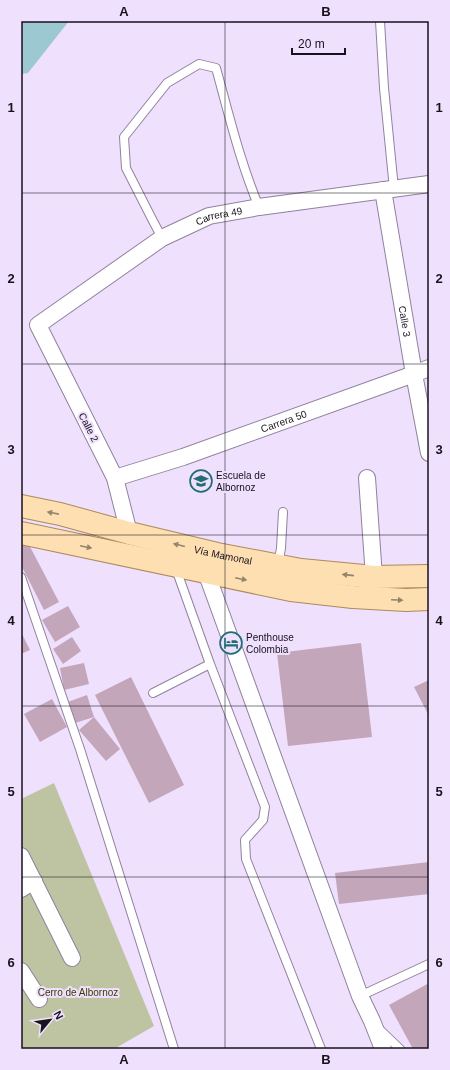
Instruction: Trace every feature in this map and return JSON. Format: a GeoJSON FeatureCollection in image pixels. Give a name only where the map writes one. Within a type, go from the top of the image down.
{"type":"FeatureCollection","features":[{"type":"Feature","properties":{"kind":"main road","name":"Vía Mamonal"},"geometry":{"type":"LineString","coordinates":[[21,506],[60,514],[129,533],[217,554],[277,566],[301,570],[374,577],[429,576]]}},
{"type":"Feature","properties":{"kind":"main road","name":"Vía Mamonal"},"geometry":{"type":"LineString","coordinates":[[21,532],[291,590],[353,597],[406,600],[429,599]]}},
{"type":"Feature","properties":{"kind":"street","name":"Carrera 49"},"geometry":{"type":"LineString","coordinates":[[38,326],[162,238],[209,216],[259,207],[429,184]]}},
{"type":"Feature","properties":{"kind":"street","name":"Calle 3"},"geometry":{"type":"LineString","coordinates":[[388,189],[414,374],[429,452]]}},
{"type":"Feature","properties":{"kind":"street","name":"Calle 2"},"geometry":{"type":"LineString","coordinates":[[38,326],[114,478],[129,533]]}},
{"type":"Feature","properties":{"kind":"street","name":"Carrera 50"},"geometry":{"type":"LineString","coordinates":[[114,478],[183,457],[429,368]]}},
{"type":"Feature","properties":{"kind":"street"},"geometry":{"type":"LineString","coordinates":[[367,478],[374,577]]}},
{"type":"Feature","properties":{"kind":"street"},"geometry":{"type":"LineString","coordinates":[[206,572],[360,996],[383,1049]]}},
{"type":"Feature","properties":{"kind":"street"},"geometry":{"type":"LineString","coordinates":[[21,856],[28,885],[72,958]]}},
{"type":"Feature","properties":{"kind":"street"},"geometry":{"type":"LineString","coordinates":[[21,971],[38,998]]}},
{"type":"Feature","properties":{"kind":"lane"},"geometry":{"type":"LineString","coordinates":[[380,21],[388,189]]}},
{"type":"Feature","properties":{"kind":"lane"},"geometry":{"type":"LineString","coordinates":[[162,238],[126,168],[124,137],[167,83],[199,64],[216,68],[234,134],[252,192],[259,207]]}},
{"type":"Feature","properties":{"kind":"lane"},"geometry":{"type":"LineString","coordinates":[[277,566],[281,548],[283,512]]}},
{"type":"Feature","properties":{"kind":"lane"},"geometry":{"type":"LineString","coordinates":[[175,566],[210,664],[265,807],[263,820],[245,840],[246,859],[321,1049]]}},
{"type":"Feature","properties":{"kind":"lane"},"geometry":{"type":"LineString","coordinates":[[21,577],[80,749],[174,1049]]}},
{"type":"Feature","properties":{"kind":"lane"},"geometry":{"type":"LineString","coordinates":[[153,693],[210,664]]}},
{"type":"Feature","properties":{"kind":"lane"},"geometry":{"type":"LineString","coordinates":[[360,996],[429,964]]}},
{"type":"Feature","properties":{"kind":"lane"},"geometry":{"type":"LineString","coordinates":[[372,1021],[400,1049]]}},
{"type":"Feature","properties":{"kind":"green space","name":"Cerro de Albornoz"},"geometry":{"type":"Polygon","coordinates":[[[54,783],[154,1026],[114,1049],[21,1049],[21,799],[54,783]]]}},
{"type":"Feature","properties":{"kind":"shaded area"},"geometry":{"type":"Polygon","coordinates":[[[21,21],[69,21],[28,73],[21,74],[21,21]]]}},
{"type":"Feature","properties":{"kind":"building"},"geometry":{"type":"Polygon","coordinates":[[[27,541],[59,602],[44,610],[21,565],[21,544],[27,541]]]}},
{"type":"Feature","properties":{"kind":"building"},"geometry":{"type":"Polygon","coordinates":[[[68,606],[80,627],[55,642],[42,620],[68,606]]]}},
{"type":"Feature","properties":{"kind":"building"},"geometry":{"type":"Polygon","coordinates":[[[21,632],[30,650],[21,654],[21,632]]]}},
{"type":"Feature","properties":{"kind":"building"},"geometry":{"type":"Polygon","coordinates":[[[72,637],[81,651],[63,664],[53,649],[72,637]]]}},
{"type":"Feature","properties":{"kind":"building"},"geometry":{"type":"Polygon","coordinates":[[[361,643],[372,737],[288,746],[277,653],[361,643]]]}},
{"type":"Feature","properties":{"kind":"building"},"geometry":{"type":"Polygon","coordinates":[[[84,663],[89,684],[64,690],[60,668],[84,663]]]}},
{"type":"Feature","properties":{"kind":"building"},"geometry":{"type":"Polygon","coordinates":[[[131,677],[184,785],[149,803],[95,695],[131,677]]]}},
{"type":"Feature","properties":{"kind":"building"},"geometry":{"type":"Polygon","coordinates":[[[429,680],[429,716],[414,687],[429,680]]]}},
{"type":"Feature","properties":{"kind":"building"},"geometry":{"type":"Polygon","coordinates":[[[87,695],[94,717],[72,724],[65,703],[87,695]]]}},
{"type":"Feature","properties":{"kind":"building"},"geometry":{"type":"Polygon","coordinates":[[[52,699],[67,727],[40,742],[24,714],[52,699]]]}},
{"type":"Feature","properties":{"kind":"building"},"geometry":{"type":"Polygon","coordinates":[[[94,717],[120,749],[106,761],[79,730],[94,717]]]}},
{"type":"Feature","properties":{"kind":"building"},"geometry":{"type":"Polygon","coordinates":[[[429,862],[429,894],[339,904],[335,873],[429,862]]]}},
{"type":"Feature","properties":{"kind":"building"},"geometry":{"type":"Polygon","coordinates":[[[429,983],[429,1049],[413,1049],[389,1005],[429,983]]]}},
{"type":"Feature","properties":{"kind":"place","name":"Escuela de Albornoz"},"geometry":{"type":"Point","coordinates":[201,481]}},
{"type":"Feature","properties":{"kind":"place","name":"Penthouse Colombia"},"geometry":{"type":"Point","coordinates":[231,643]}}]}
